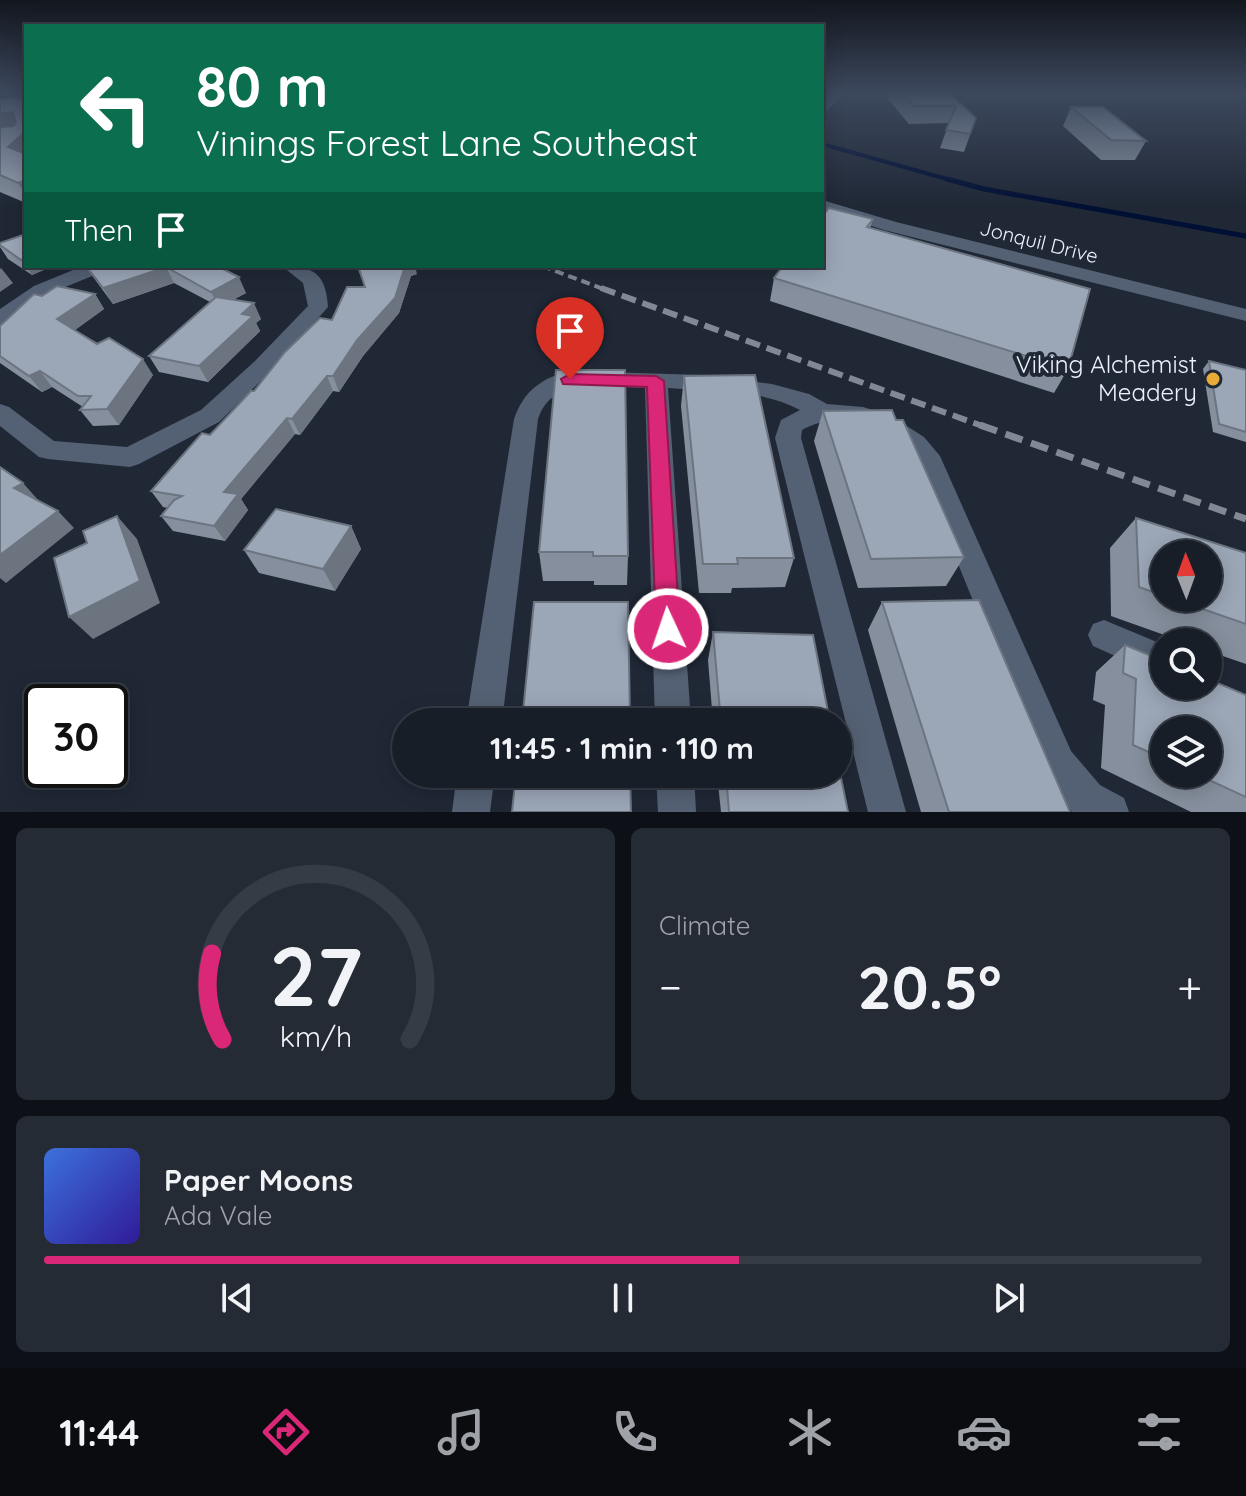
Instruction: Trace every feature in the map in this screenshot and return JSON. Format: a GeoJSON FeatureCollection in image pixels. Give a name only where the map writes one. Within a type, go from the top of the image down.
{"type":"FeatureCollection","features":[{"type":"Feature","properties":{"kind":"street","name":"Jonquil Drive"},"geometry":{"type":"LineString","coordinates":[[824,206],[890,226],[1246,315]]}},
{"type":"Feature","properties":{"kind":"street"},"geometry":{"type":"LineString","coordinates":[[0,319],[41,290],[95,268]]}},
{"type":"Feature","properties":{"kind":"street"},"geometry":{"type":"LineString","coordinates":[[0,413],[48,450],[73,455],[130,457],[210,416],[263,366],[318,307],[318,290],[313,279],[294,268]]}},
{"type":"Feature","properties":{"kind":"street"},"geometry":{"type":"LineString","coordinates":[[486,708],[529,406],[542,391],[561,381],[656,381],[775,391],[803,400],[823,412],[875,420],[915,440],[927,456],[1058,764],[1086,799],[1110,812]]}},
{"type":"Feature","properties":{"kind":"street"},"geometry":{"type":"LineString","coordinates":[[656,381],[672,708]]}},
{"type":"Feature","properties":{"kind":"street"},"geometry":{"type":"LineString","coordinates":[[823,412],[799,419],[790,426],[788,438],[887,812]]}},
{"type":"Feature","properties":{"kind":"street"},"geometry":{"type":"LineString","coordinates":[[1104,635],[1150,656]]}},
{"type":"Feature","properties":{"kind":"street"},"geometry":{"type":"LineString","coordinates":[[471,812],[474,788]]}},
{"type":"Feature","properties":{"kind":"street"},"geometry":{"type":"LineString","coordinates":[[676,788],[677,812]]}},
{"type":"Feature","properties":{"kind":"building"},"geometry":{"type":"Polygon","coordinates":[[[0,131],[24,131],[8,147],[24,153],[24,181],[18,183],[0,175],[0,131]]]}},
{"type":"Feature","properties":{"kind":"building"},"geometry":{"type":"Polygon","coordinates":[[[1100,131],[1133,131],[1146,141],[1111,140],[1100,131]]]}},
{"type":"Feature","properties":{"kind":"building"},"geometry":{"type":"Polygon","coordinates":[[[829,208],[873,219],[867,227],[1090,289],[1068,369],[774,278],[782,268],[824,268],[824,214],[829,208]]]}},
{"type":"Feature","properties":{"kind":"building"},"geometry":{"type":"Polygon","coordinates":[[[24,235],[24,259],[21,260],[0,243],[24,235]]]}},
{"type":"Feature","properties":{"kind":"building"},"geometry":{"type":"Polygon","coordinates":[[[88,268],[163,268],[103,288],[88,268]]]}},
{"type":"Feature","properties":{"kind":"building"},"geometry":{"type":"Polygon","coordinates":[[[168,268],[221,268],[239,277],[211,292],[168,268]]]}},
{"type":"Feature","properties":{"kind":"building"},"geometry":{"type":"Polygon","coordinates":[[[359,268],[404,268],[395,298],[357,340],[333,376],[327,376],[292,419],[287,418],[224,492],[238,494],[214,526],[161,516],[174,500],[182,496],[151,491],[202,433],[210,435],[320,318],[332,320],[347,287],[365,287],[359,268]]]}},
{"type":"Feature","properties":{"kind":"building"},"geometry":{"type":"Polygon","coordinates":[[[57,286],[95,294],[57,319],[97,344],[109,338],[143,359],[107,409],[80,410],[91,396],[78,396],[40,371],[29,376],[0,356],[0,326],[34,294],[42,296],[57,286]]]}},
{"type":"Feature","properties":{"kind":"building"},"geometry":{"type":"Polygon","coordinates":[[[216,297],[254,303],[242,314],[253,316],[199,366],[149,356],[216,297]]]}},
{"type":"Feature","properties":{"kind":"building"},"geometry":{"type":"Polygon","coordinates":[[[1209,361],[1246,370],[1246,432],[1219,424],[1209,361]]]}},
{"type":"Feature","properties":{"kind":"building"},"geometry":{"type":"Polygon","coordinates":[[[556,370],[625,370],[628,556],[593,556],[593,552],[539,552],[556,370]]]}},
{"type":"Feature","properties":{"kind":"building"},"geometry":{"type":"Polygon","coordinates":[[[755,375],[794,558],[737,558],[738,564],[703,564],[684,376],[755,375]]]}},
{"type":"Feature","properties":{"kind":"building"},"geometry":{"type":"Polygon","coordinates":[[[892,410],[896,420],[903,420],[964,557],[871,559],[823,411],[892,410]]]}},
{"type":"Feature","properties":{"kind":"building"},"geometry":{"type":"Polygon","coordinates":[[[0,467],[23,483],[14,488],[58,511],[0,555],[0,467]]]}},
{"type":"Feature","properties":{"kind":"building"},"geometry":{"type":"Polygon","coordinates":[[[276,509],[351,526],[323,569],[244,550],[276,509]]]}},
{"type":"Feature","properties":{"kind":"building"},"geometry":{"type":"Polygon","coordinates":[[[117,516],[140,581],[69,617],[54,558],[87,543],[83,531],[117,516]]]}},
{"type":"Feature","properties":{"kind":"building"},"geometry":{"type":"Polygon","coordinates":[[[1136,518],[1205,540],[1150,540],[1150,591],[1139,587],[1136,518]]]}},
{"type":"Feature","properties":{"kind":"building"},"geometry":{"type":"Polygon","coordinates":[[[1222,545],[1246,553],[1246,624],[1211,612],[1222,612],[1222,545]]]}},
{"type":"Feature","properties":{"kind":"building"},"geometry":{"type":"Polygon","coordinates":[[[979,600],[1070,812],[949,812],[882,602],[979,600]]]}},
{"type":"Feature","properties":{"kind":"building"},"geometry":{"type":"Polygon","coordinates":[[[534,602],[628,602],[630,708],[523,708],[534,602]]]}},
{"type":"Feature","properties":{"kind":"building"},"geometry":{"type":"Polygon","coordinates":[[[713,632],[813,635],[827,708],[720,708],[713,632]]]}},
{"type":"Feature","properties":{"kind":"building"},"geometry":{"type":"Polygon","coordinates":[[[1125,645],[1150,655],[1150,700],[1222,700],[1222,685],[1246,695],[1246,797],[1222,786],[1222,716],[1150,716],[1150,753],[1133,745],[1136,679],[1123,673],[1125,645]]]}},
{"type":"Feature","properties":{"kind":"building"},"geometry":{"type":"Polygon","coordinates":[[[515,788],[630,788],[631,812],[512,812],[515,788]]]}},
{"type":"Feature","properties":{"kind":"building"},"geometry":{"type":"Polygon","coordinates":[[[727,788],[843,788],[848,812],[729,812],[727,788]]]}},
{"type":"Feature","properties":{"kind":"waterway"},"geometry":{"type":"LineString","coordinates":[[824,145],[954,181]]}},
{"type":"Feature","properties":{"kind":"waterway"},"geometry":{"type":"LineString","coordinates":[[947,179],[984,189],[1246,236]]}},
{"type":"Feature","properties":{"kind":"railway"},"geometry":{"type":"LineString","coordinates":[[547,268],[606,290]]}},
{"type":"Feature","properties":{"kind":"railway"},"geometry":{"type":"LineString","coordinates":[[601,288],[985,427]]}},
{"type":"Feature","properties":{"kind":"railway"},"geometry":{"type":"LineString","coordinates":[[980,425],[1246,519]]}},
{"type":"Feature","properties":{"kind":"place","name":"Viking Alchemist Meadery"},"geometry":{"type":"Point","coordinates":[1213,379]}},
{"type":"Feature","properties":{"kind":"route"},"geometry":{"type":"LineString","coordinates":[[570,379],[656,381],[668,629]]}}]}
